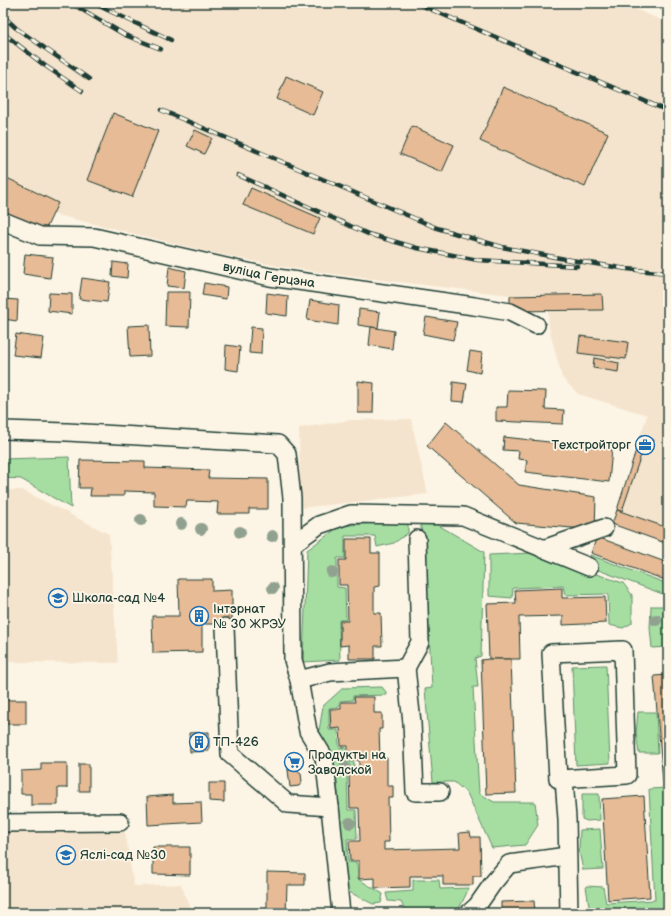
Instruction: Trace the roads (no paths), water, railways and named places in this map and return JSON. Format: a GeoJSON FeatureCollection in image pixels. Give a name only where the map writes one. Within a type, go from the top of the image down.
{"type":"FeatureCollection","features":[{"type":"Feature","properties":{"kind":"street","name":"вуліца Герцэна"},"geometry":{"type":"LineString","coordinates":[[3,221],[40,236],[94,237],[270,277],[466,304],[510,312],[536,325]]}},
{"type":"Feature","properties":{"kind":"street"},"geometry":{"type":"LineString","coordinates":[[3,430],[67,432],[278,444],[287,454],[292,498],[293,660],[308,732],[324,757],[341,913]]}},
{"type":"Feature","properties":{"kind":"street"},"geometry":{"type":"LineString","coordinates":[[293,544],[320,525],[350,514],[463,516],[589,567]]}},
{"type":"Feature","properties":{"kind":"street"},"geometry":{"type":"LineString","coordinates":[[543,548],[604,528]]}},
{"type":"Feature","properties":{"kind":"street"},"geometry":{"type":"LineString","coordinates":[[417,539],[420,642],[406,668],[412,723],[415,792],[440,792]]}},
{"type":"Feature","properties":{"kind":"street"},"geometry":{"type":"LineString","coordinates":[[225,627],[230,754],[288,804],[330,807]]}},
{"type":"Feature","properties":{"kind":"street"},"geometry":{"type":"LineString","coordinates":[[623,650],[627,774],[564,779],[558,779],[551,654],[623,650]]}},
{"type":"Feature","properties":{"kind":"street"},"geometry":{"type":"LineString","coordinates":[[298,680],[330,672],[406,668]]}},
{"type":"Feature","properties":{"kind":"street"},"geometry":{"type":"LineString","coordinates":[[564,779],[567,819],[569,913]]}},
{"type":"Feature","properties":{"kind":"street"},"geometry":{"type":"LineString","coordinates":[[3,823],[120,822]]}},
{"type":"Feature","properties":{"kind":"street"},"geometry":{"type":"LineString","coordinates":[[469,913],[477,906],[493,883],[509,864],[567,856]]}},
{"type":"Feature","properties":{"kind":"railway"},"geometry":{"type":"LineString","coordinates":[[71,3],[125,35],[161,49]]}},
{"type":"Feature","properties":{"kind":"railway"},"geometry":{"type":"LineString","coordinates":[[93,3],[171,40]]}},
{"type":"Feature","properties":{"kind":"railway"},"geometry":{"type":"LineString","coordinates":[[416,3],[668,111]]}},
{"type":"Feature","properties":{"kind":"railway"},"geometry":{"type":"LineString","coordinates":[[3,16],[16,28],[89,79]]}},
{"type":"Feature","properties":{"kind":"railway"},"geometry":{"type":"LineString","coordinates":[[3,33],[44,65],[82,91]]}},
{"type":"Feature","properties":{"kind":"railway"},"geometry":{"type":"LineString","coordinates":[[161,110],[437,228],[502,247],[627,269],[668,273]]}},
{"type":"Feature","properties":{"kind":"railway"},"geometry":{"type":"LineString","coordinates":[[238,175],[368,234],[417,248],[478,260],[577,266]]}},
{"type":"Feature","properties":{"kind":"place","name":"Техстройторг"},"geometry":{"type":"Point","coordinates":[645,445]}},
{"type":"Feature","properties":{"kind":"place","name":"Школа-сад №4"},"geometry":{"type":"Point","coordinates":[58,598]}},
{"type":"Feature","properties":{"kind":"place","name":"Інтэрнат № 30 ЖРЭУ"},"geometry":{"type":"Point","coordinates":[199,616]}},
{"type":"Feature","properties":{"kind":"place","name":"ТП-426"},"geometry":{"type":"Point","coordinates":[199,742]}},
{"type":"Feature","properties":{"kind":"place","name":"Продукты на Заводской"},"geometry":{"type":"Point","coordinates":[294,762]}},
{"type":"Feature","properties":{"kind":"place","name":"Яслі-сад №30"},"geometry":{"type":"Point","coordinates":[66,855]}}]}
